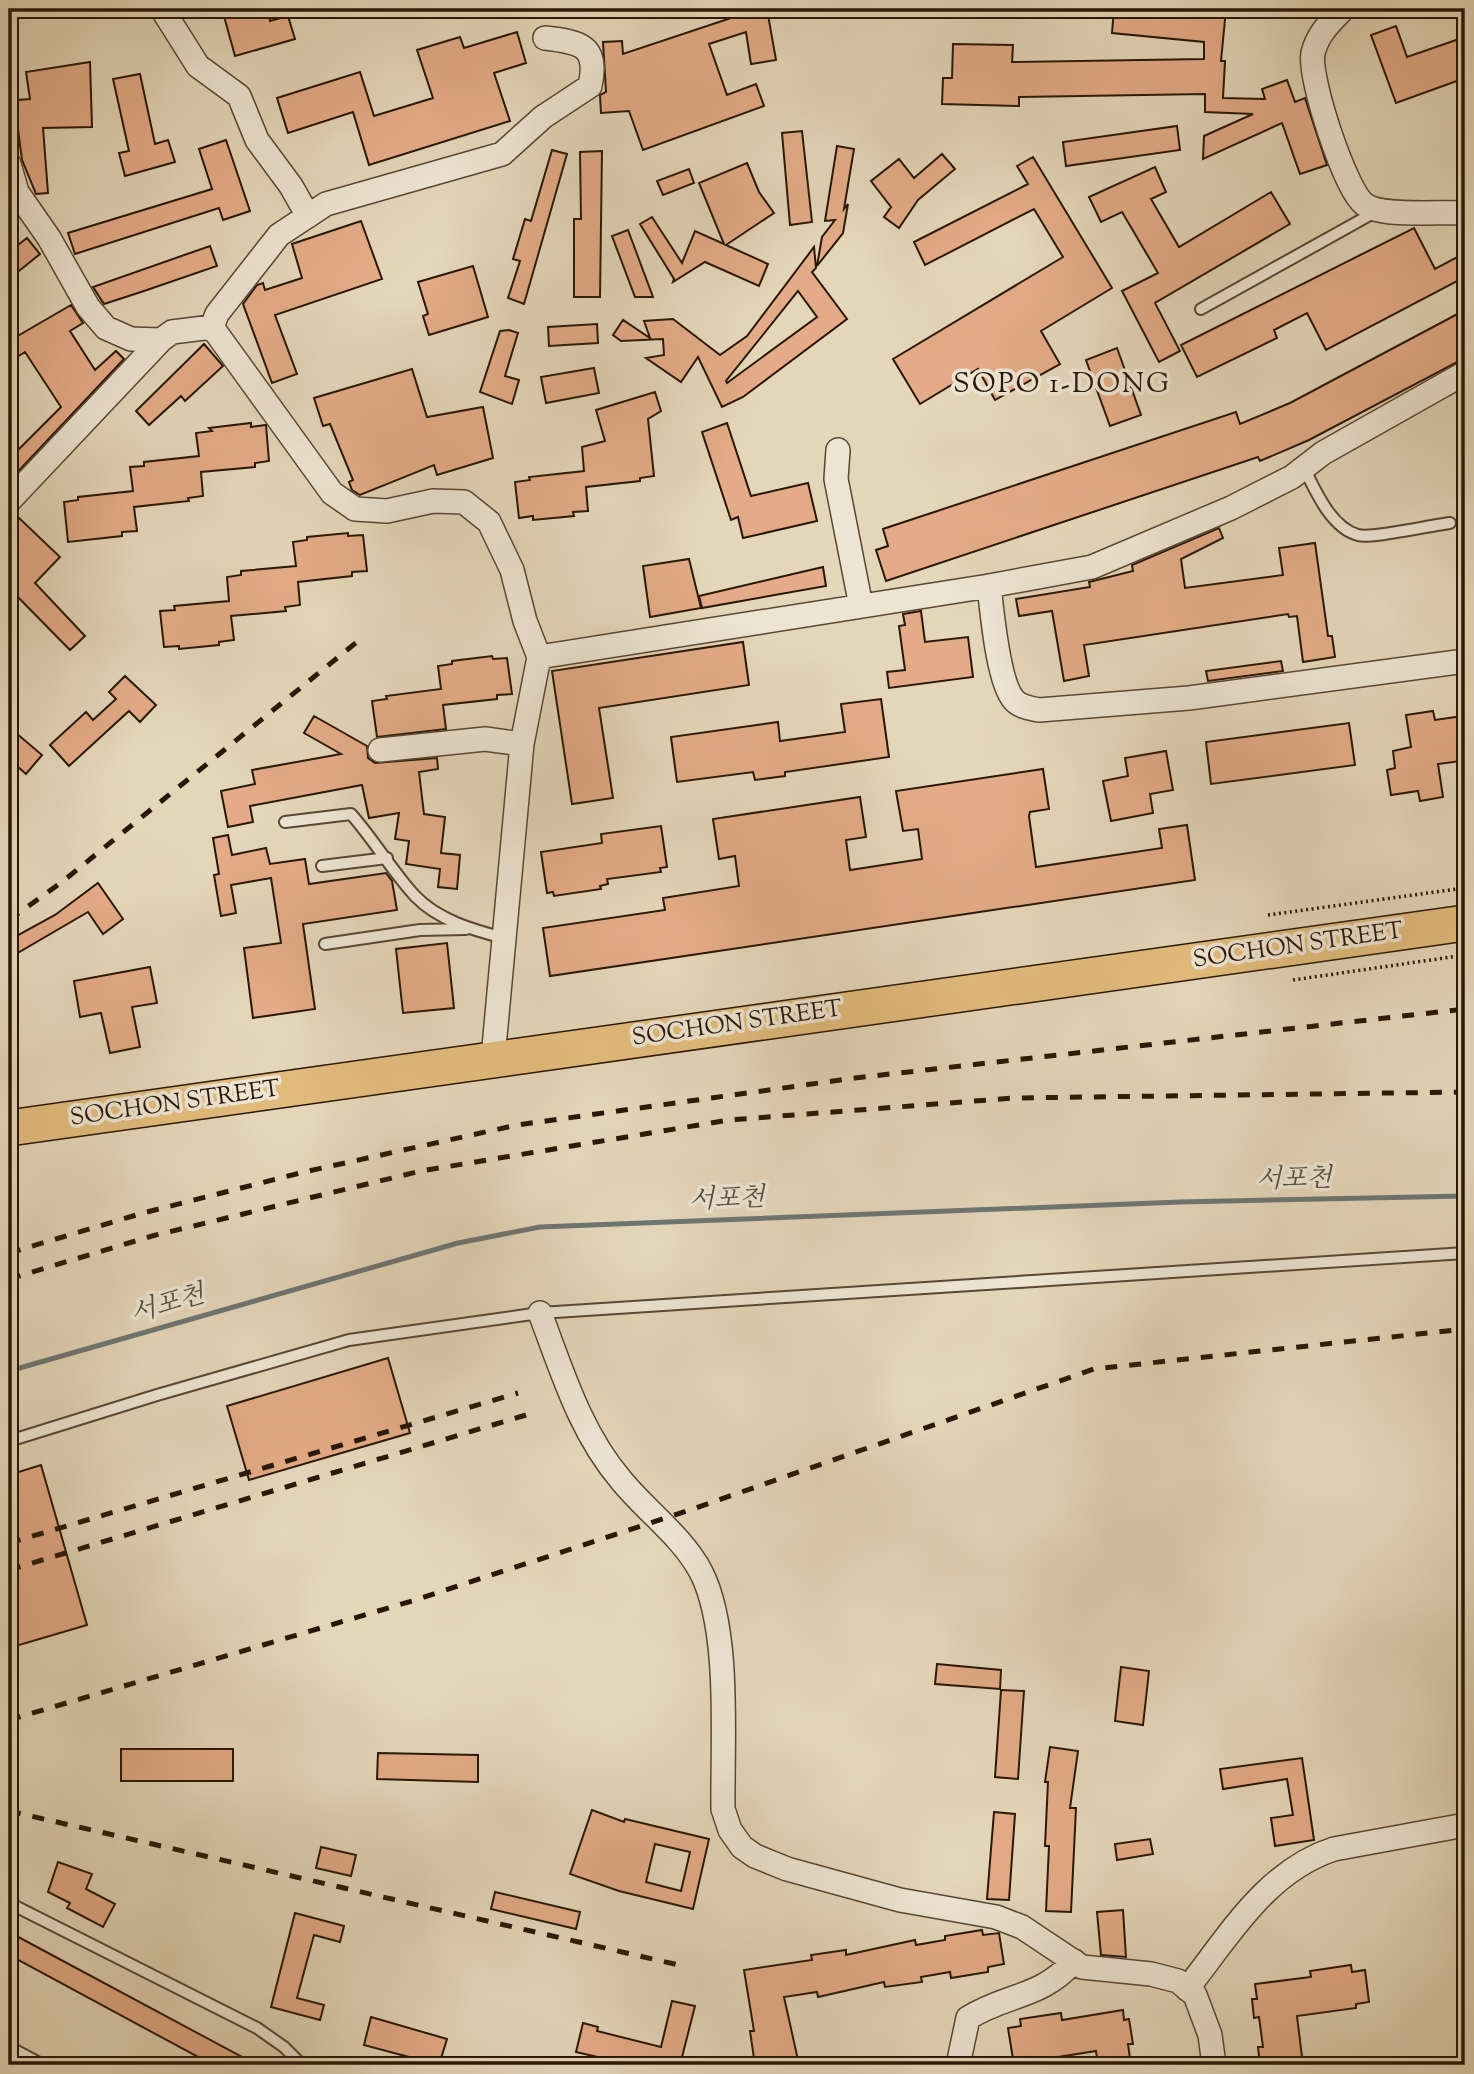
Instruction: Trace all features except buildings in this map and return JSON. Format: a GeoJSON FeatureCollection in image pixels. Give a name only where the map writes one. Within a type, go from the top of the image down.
{"type":"FeatureCollection","features":[{"type":"Feature","properties":{"kind":"main road","name":"SOCHON STREET"},"geometry":{"type":"LineString","coordinates":[[9,1128],[1465,923]]}},
{"type":"Feature","properties":{"kind":"street"},"geometry":{"type":"LineString","coordinates":[[162,9],[198,66],[239,96],[257,140],[291,186],[308,216]]}},
{"type":"Feature","properties":{"kind":"street"},"geometry":{"type":"LineString","coordinates":[[1343,9],[1320,33],[1312,55],[1316,85],[1329,130],[1351,187],[1363,204],[1377,211],[1465,213]]}},
{"type":"Feature","properties":{"kind":"street"},"geometry":{"type":"LineString","coordinates":[[212,327],[217,314],[279,235],[326,204],[502,154],[544,117],[590,86],[593,70],[589,51],[575,41],[545,38]]}},
{"type":"Feature","properties":{"kind":"street"},"geometry":{"type":"LineString","coordinates":[[9,164],[17,192],[49,238],[88,307],[106,328],[131,338],[160,340]]}},
{"type":"Feature","properties":{"kind":"street"},"geometry":{"type":"LineString","coordinates":[[9,500],[160,340],[172,332],[212,327]]}},
{"type":"Feature","properties":{"kind":"street"},"geometry":{"type":"LineString","coordinates":[[212,327],[332,493],[355,509],[387,511],[433,501],[464,502],[489,522],[512,570],[525,621],[539,657],[522,744],[493,1058]]}},
{"type":"Feature","properties":{"kind":"street"},"geometry":{"type":"LineString","coordinates":[[539,657],[989,586],[1092,567],[1231,508],[1465,373]]}},
{"type":"Feature","properties":{"kind":"street"},"geometry":{"type":"LineString","coordinates":[[838,450],[836,479],[861,606]]}},
{"type":"Feature","properties":{"kind":"street"},"geometry":{"type":"LineString","coordinates":[[989,586],[996,638],[1012,699],[1022,706],[1039,710],[1189,698],[1465,661]]}},
{"type":"Feature","properties":{"kind":"street"},"geometry":{"type":"LineString","coordinates":[[380,750],[440,741],[485,739],[522,744]]}},
{"type":"Feature","properties":{"kind":"street"},"geometry":{"type":"LineString","coordinates":[[540,1313],[586,1430],[620,1479],[689,1554],[701,1573],[710,1597],[719,1645],[723,1809],[730,1830],[741,1847],[755,1856],[799,1873],[900,1900],[996,1917],[1022,1927],[1074,1961],[1093,1969],[1151,1974],[1178,1982],[1195,1996],[1210,2035],[1214,2065]]}},
{"type":"Feature","properties":{"kind":"street"},"geometry":{"type":"LineString","coordinates":[[1187,1989],[1254,1903],[1279,1878],[1314,1855],[1465,1825]]}},
{"type":"Feature","properties":{"kind":"street"},"geometry":{"type":"LineString","coordinates":[[958,2065],[968,2018],[989,2005],[1032,1993],[1057,1981],[1074,1961]]}},
{"type":"Feature","properties":{"kind":"lane"},"geometry":{"type":"LineString","coordinates":[[1201,309],[1377,211]]}},
{"type":"Feature","properties":{"kind":"lane"},"geometry":{"type":"LineString","coordinates":[[1304,468],[1316,493],[1341,526],[1359,536],[1450,523]]}},
{"type":"Feature","properties":{"kind":"lane"},"geometry":{"type":"LineString","coordinates":[[285,822],[351,814],[416,897],[469,929],[504,938]]}},
{"type":"Feature","properties":{"kind":"lane"},"geometry":{"type":"LineString","coordinates":[[322,866],[387,858]]}},
{"type":"Feature","properties":{"kind":"lane"},"geometry":{"type":"LineString","coordinates":[[325,944],[420,930],[469,929]]}},
{"type":"Feature","properties":{"kind":"lane"},"geometry":{"type":"LineString","coordinates":[[9,1441],[349,1340],[540,1313],[1465,1253]]}},
{"type":"Feature","properties":{"kind":"lane"},"geometry":{"type":"LineString","coordinates":[[9,1903],[257,2028],[285,2047],[302,2065]]}},
{"type":"Feature","properties":{"kind":"lane"},"geometry":{"type":"LineString","coordinates":[[9,2047],[43,2065]]}},
{"type":"Feature","properties":{"kind":"path"},"geometry":{"type":"LineString","coordinates":[[1268,915],[1465,888]]}},
{"type":"Feature","properties":{"kind":"path"},"geometry":{"type":"LineString","coordinates":[[1293,980],[1465,955]]}},
{"type":"Feature","properties":{"kind":"waterway","name":"서포천"},"geometry":{"type":"LineString","coordinates":[[9,1371],[458,1243],[540,1227],[1180,1202],[1465,1196]]}},
{"type":"Feature","properties":{"kind":"railway"},"geometry":{"type":"LineString","coordinates":[[9,920],[62,882],[363,637]]}},
{"type":"Feature","properties":{"kind":"railway"},"geometry":{"type":"LineString","coordinates":[[9,1253],[143,1213],[304,1172],[517,1125],[855,1078],[1465,1009]]}},
{"type":"Feature","properties":{"kind":"railway"},"geometry":{"type":"LineString","coordinates":[[9,1279],[152,1236],[421,1171],[729,1120],[1014,1098],[1465,1092]]}},
{"type":"Feature","properties":{"kind":"railway"},"geometry":{"type":"LineString","coordinates":[[9,1720],[412,1601],[687,1511],[1094,1369],[1465,1329]]}},
{"type":"Feature","properties":{"kind":"railway"},"geometry":{"type":"LineString","coordinates":[[9,1543],[518,1393]]}},
{"type":"Feature","properties":{"kind":"railway"},"geometry":{"type":"LineString","coordinates":[[9,1570],[526,1415]]}},
{"type":"Feature","properties":{"kind":"railway"},"geometry":{"type":"LineString","coordinates":[[9,1811],[683,1966]]}},
{"type":"Feature","properties":{"kind":"district","name":"SOPO 1-DONG"},"geometry":{"type":"Point","coordinates":[1062,385]}}]}
